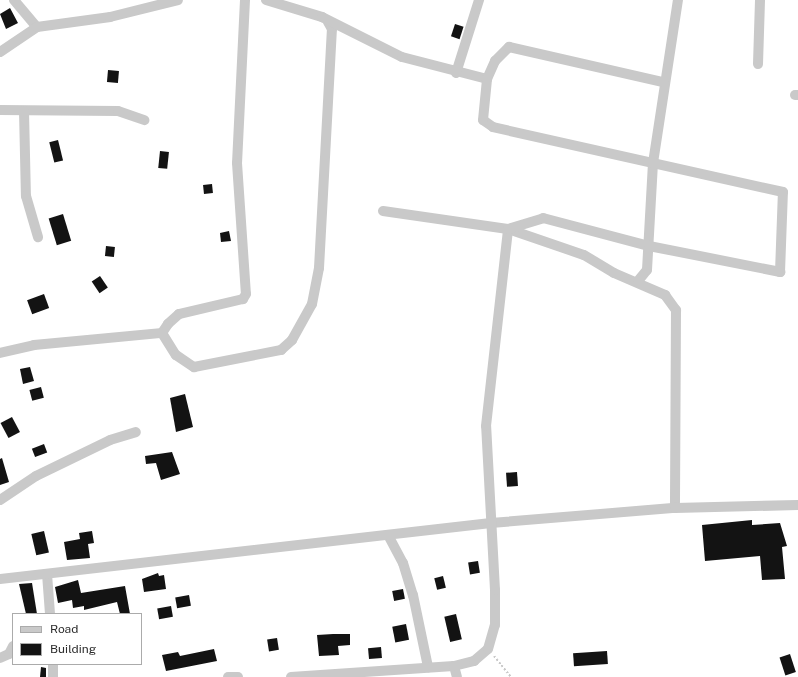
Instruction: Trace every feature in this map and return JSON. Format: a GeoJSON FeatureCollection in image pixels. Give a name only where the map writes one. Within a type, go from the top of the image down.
{"type":"FeatureCollection","features":[{"type":"Feature","properties":{"kind":"street"},"geometry":{"type":"LineString","coordinates":[[14,0],[37,27]]}},
{"type":"Feature","properties":{"kind":"street"},"geometry":{"type":"LineString","coordinates":[[0,52],[37,27],[110,17],[178,0]]}},
{"type":"Feature","properties":{"kind":"street"},"geometry":{"type":"LineString","coordinates":[[0,353],[34,344],[162,334],[179,314],[243,299],[246,294],[236,163],[245,0]]}},
{"type":"Feature","properties":{"kind":"street"},"geometry":{"type":"LineString","coordinates":[[266,0],[328,22],[384,50],[456,73],[487,79]]}},
{"type":"Feature","properties":{"kind":"street"},"geometry":{"type":"LineString","coordinates":[[456,73],[479,0]]}},
{"type":"Feature","properties":{"kind":"street"},"geometry":{"type":"LineString","coordinates":[[638,281],[647,270],[653,163],[663,82],[678,0]]}},
{"type":"Feature","properties":{"kind":"street"},"geometry":{"type":"LineString","coordinates":[[758,64],[760,0]]}},
{"type":"Feature","properties":{"kind":"street"},"geometry":{"type":"LineString","coordinates":[[162,334],[176,355],[194,367],[281,350],[300,327],[312,304],[319,268],[332,29],[328,22]]}},
{"type":"Feature","properties":{"kind":"street"},"geometry":{"type":"LineString","coordinates":[[508,229],[543,218],[649,246],[780,272],[783,192],[487,124],[482,111],[487,79],[495,61],[509,47],[663,82]]}},
{"type":"Feature","properties":{"kind":"street"},"geometry":{"type":"LineString","coordinates":[[0,110],[118,111],[144,120]]}},
{"type":"Feature","properties":{"kind":"street"},"geometry":{"type":"LineString","coordinates":[[24,111],[26,196],[38,237]]}},
{"type":"Feature","properties":{"kind":"street"},"geometry":{"type":"LineString","coordinates":[[383,211],[508,229],[584,255],[614,273],[638,281],[665,295],[676,310],[675,508]]}},
{"type":"Feature","properties":{"kind":"street"},"geometry":{"type":"LineString","coordinates":[[290,677],[454,666],[474,661],[488,649],[495,625],[486,426],[508,229]]}},
{"type":"Feature","properties":{"kind":"street"},"geometry":{"type":"LineString","coordinates":[[0,500],[36,476],[110,440],[136,432]]}},
{"type":"Feature","properties":{"kind":"street"},"geometry":{"type":"LineString","coordinates":[[0,579],[491,523],[675,508],[798,506]]}},
{"type":"Feature","properties":{"kind":"street"},"geometry":{"type":"LineString","coordinates":[[388,535],[403,563],[413,595],[428,667]]}},
{"type":"Feature","properties":{"kind":"street"},"geometry":{"type":"LineString","coordinates":[[47,574],[50,613]]}},
{"type":"Feature","properties":{"kind":"street"},"geometry":{"type":"LineString","coordinates":[[0,658],[9,654],[12,648]]}},
{"type":"Feature","properties":{"kind":"street"},"geometry":{"type":"LineString","coordinates":[[53,665],[54,677]]}},
{"type":"Feature","properties":{"kind":"street"},"geometry":{"type":"LineString","coordinates":[[454,666],[457,677]]}},
{"type":"Feature","properties":{"kind":"street"},"geometry":{"type":"LineString","coordinates":[[228,677],[238,677]]}},
{"type":"Feature","properties":{"kind":"path"},"geometry":{"type":"LineString","coordinates":[[488,649],[511,677]]}},
{"type":"Feature","properties":{"kind":"building"},"geometry":{"type":"Polygon","coordinates":[[[10,8],[18,23],[6,29],[0,14],[10,8]]]}},
{"type":"Feature","properties":{"kind":"building"},"geometry":{"type":"Polygon","coordinates":[[[455,24],[464,27],[460,39],[451,36],[455,24]]]}},
{"type":"Feature","properties":{"kind":"building"},"geometry":{"type":"Polygon","coordinates":[[[108,70],[119,71],[118,83],[107,82],[108,70]]]}},
{"type":"Feature","properties":{"kind":"building"},"geometry":{"type":"Polygon","coordinates":[[[58,140],[63,160],[54,163],[49,142],[58,140]]]}},
{"type":"Feature","properties":{"kind":"building"},"geometry":{"type":"Polygon","coordinates":[[[160,151],[169,152],[167,169],[158,168],[160,151]]]}},
{"type":"Feature","properties":{"kind":"building"},"geometry":{"type":"Polygon","coordinates":[[[212,184],[213,193],[204,194],[203,185],[212,184]]]}},
{"type":"Feature","properties":{"kind":"building"},"geometry":{"type":"Polygon","coordinates":[[[63,214],[71,241],[57,245],[49,218],[63,214]]]}},
{"type":"Feature","properties":{"kind":"building"},"geometry":{"type":"Polygon","coordinates":[[[229,231],[231,241],[221,242],[220,233],[229,231]]]}},
{"type":"Feature","properties":{"kind":"building"},"geometry":{"type":"Polygon","coordinates":[[[106,246],[115,247],[114,257],[105,256],[106,246]]]}},
{"type":"Feature","properties":{"kind":"building"},"geometry":{"type":"Polygon","coordinates":[[[100,276],[108,288],[100,293],[92,282],[100,276]]]}},
{"type":"Feature","properties":{"kind":"building"},"geometry":{"type":"Polygon","coordinates":[[[44,294],[49,308],[32,314],[27,300],[44,294]]]}},
{"type":"Feature","properties":{"kind":"building"},"geometry":{"type":"Polygon","coordinates":[[[30,367],[34,381],[23,384],[20,369],[30,367]]]}},
{"type":"Feature","properties":{"kind":"building"},"geometry":{"type":"Polygon","coordinates":[[[41,387],[44,398],[32,401],[29,390],[41,387]]]}},
{"type":"Feature","properties":{"kind":"building"},"geometry":{"type":"Polygon","coordinates":[[[185,394],[193,427],[176,432],[170,398],[185,394]]]}},
{"type":"Feature","properties":{"kind":"building"},"geometry":{"type":"Polygon","coordinates":[[[12,417],[20,432],[9,438],[1,423],[12,417]]]}},
{"type":"Feature","properties":{"kind":"building"},"geometry":{"type":"Polygon","coordinates":[[[44,444],[47,452],[35,457],[32,449],[44,444]]]}},
{"type":"Feature","properties":{"kind":"building"},"geometry":{"type":"Polygon","coordinates":[[[172,452],[180,474],[161,480],[156,463],[146,464],[145,456],[172,452]]]}},
{"type":"Feature","properties":{"kind":"building"},"geometry":{"type":"Polygon","coordinates":[[[2,458],[9,482],[0,485],[0,459],[2,458]]]}},
{"type":"Feature","properties":{"kind":"building"},"geometry":{"type":"Polygon","coordinates":[[[517,472],[518,486],[507,487],[506,473],[517,472]]]}},
{"type":"Feature","properties":{"kind":"building"},"geometry":{"type":"Polygon","coordinates":[[[752,520],[752,525],[780,523],[787,546],[782,547],[785,579],[762,580],[760,556],[705,561],[702,525],[752,520]]]}},
{"type":"Feature","properties":{"kind":"building"},"geometry":{"type":"Polygon","coordinates":[[[44,531],[49,552],[36,555],[31,534],[44,531]]]}},
{"type":"Feature","properties":{"kind":"building"},"geometry":{"type":"Polygon","coordinates":[[[92,531],[94,543],[88,544],[90,558],[67,560],[64,542],[80,539],[79,533],[92,531]]]}},
{"type":"Feature","properties":{"kind":"building"},"geometry":{"type":"Polygon","coordinates":[[[478,561],[480,573],[470,574],[468,563],[478,561]]]}},
{"type":"Feature","properties":{"kind":"building"},"geometry":{"type":"Polygon","coordinates":[[[158,573],[159,576],[164,575],[166,589],[144,592],[142,579],[158,573]]]}},
{"type":"Feature","properties":{"kind":"building"},"geometry":{"type":"Polygon","coordinates":[[[443,576],[446,588],[437,590],[434,578],[443,576]]]}},
{"type":"Feature","properties":{"kind":"building"},"geometry":{"type":"Polygon","coordinates":[[[78,580],[81,593],[125,586],[130,613],[120,613],[117,602],[84,610],[84,606],[73,608],[72,600],[58,603],[55,587],[78,580]]]}},
{"type":"Feature","properties":{"kind":"building"},"geometry":{"type":"Polygon","coordinates":[[[32,583],[37,613],[26,613],[19,584],[32,583]]]}},
{"type":"Feature","properties":{"kind":"building"},"geometry":{"type":"Polygon","coordinates":[[[403,589],[405,599],[394,601],[392,591],[403,589]]]}},
{"type":"Feature","properties":{"kind":"building"},"geometry":{"type":"Polygon","coordinates":[[[189,595],[191,606],[177,608],[175,597],[189,595]]]}},
{"type":"Feature","properties":{"kind":"building"},"geometry":{"type":"Polygon","coordinates":[[[171,606],[173,617],[159,619],[157,608],[171,606]]]}},
{"type":"Feature","properties":{"kind":"building"},"geometry":{"type":"Polygon","coordinates":[[[456,614],[462,639],[450,642],[444,617],[456,614]]]}},
{"type":"Feature","properties":{"kind":"building"},"geometry":{"type":"Polygon","coordinates":[[[406,624],[409,640],[395,642],[392,627],[406,624]]]}},
{"type":"Feature","properties":{"kind":"building"},"geometry":{"type":"Polygon","coordinates":[[[350,634],[350,645],[338,646],[339,655],[319,656],[317,635],[350,634]]]}},
{"type":"Feature","properties":{"kind":"building"},"geometry":{"type":"Polygon","coordinates":[[[277,638],[279,650],[269,651],[267,640],[277,638]]]}},
{"type":"Feature","properties":{"kind":"building"},"geometry":{"type":"Polygon","coordinates":[[[381,647],[382,658],[369,659],[368,648],[381,647]]]}},
{"type":"Feature","properties":{"kind":"building"},"geometry":{"type":"Polygon","coordinates":[[[214,649],[217,661],[166,671],[162,655],[178,652],[180,656],[214,649]]]}},
{"type":"Feature","properties":{"kind":"building"},"geometry":{"type":"Polygon","coordinates":[[[607,651],[608,664],[574,666],[573,653],[607,651]]]}},
{"type":"Feature","properties":{"kind":"building"},"geometry":{"type":"Polygon","coordinates":[[[790,654],[796,672],[785,675],[780,657],[790,654]]]}},
{"type":"Feature","properties":{"kind":"building"},"geometry":{"type":"Polygon","coordinates":[[[41,667],[46,668],[46,677],[40,677],[41,667]]]}}]}
